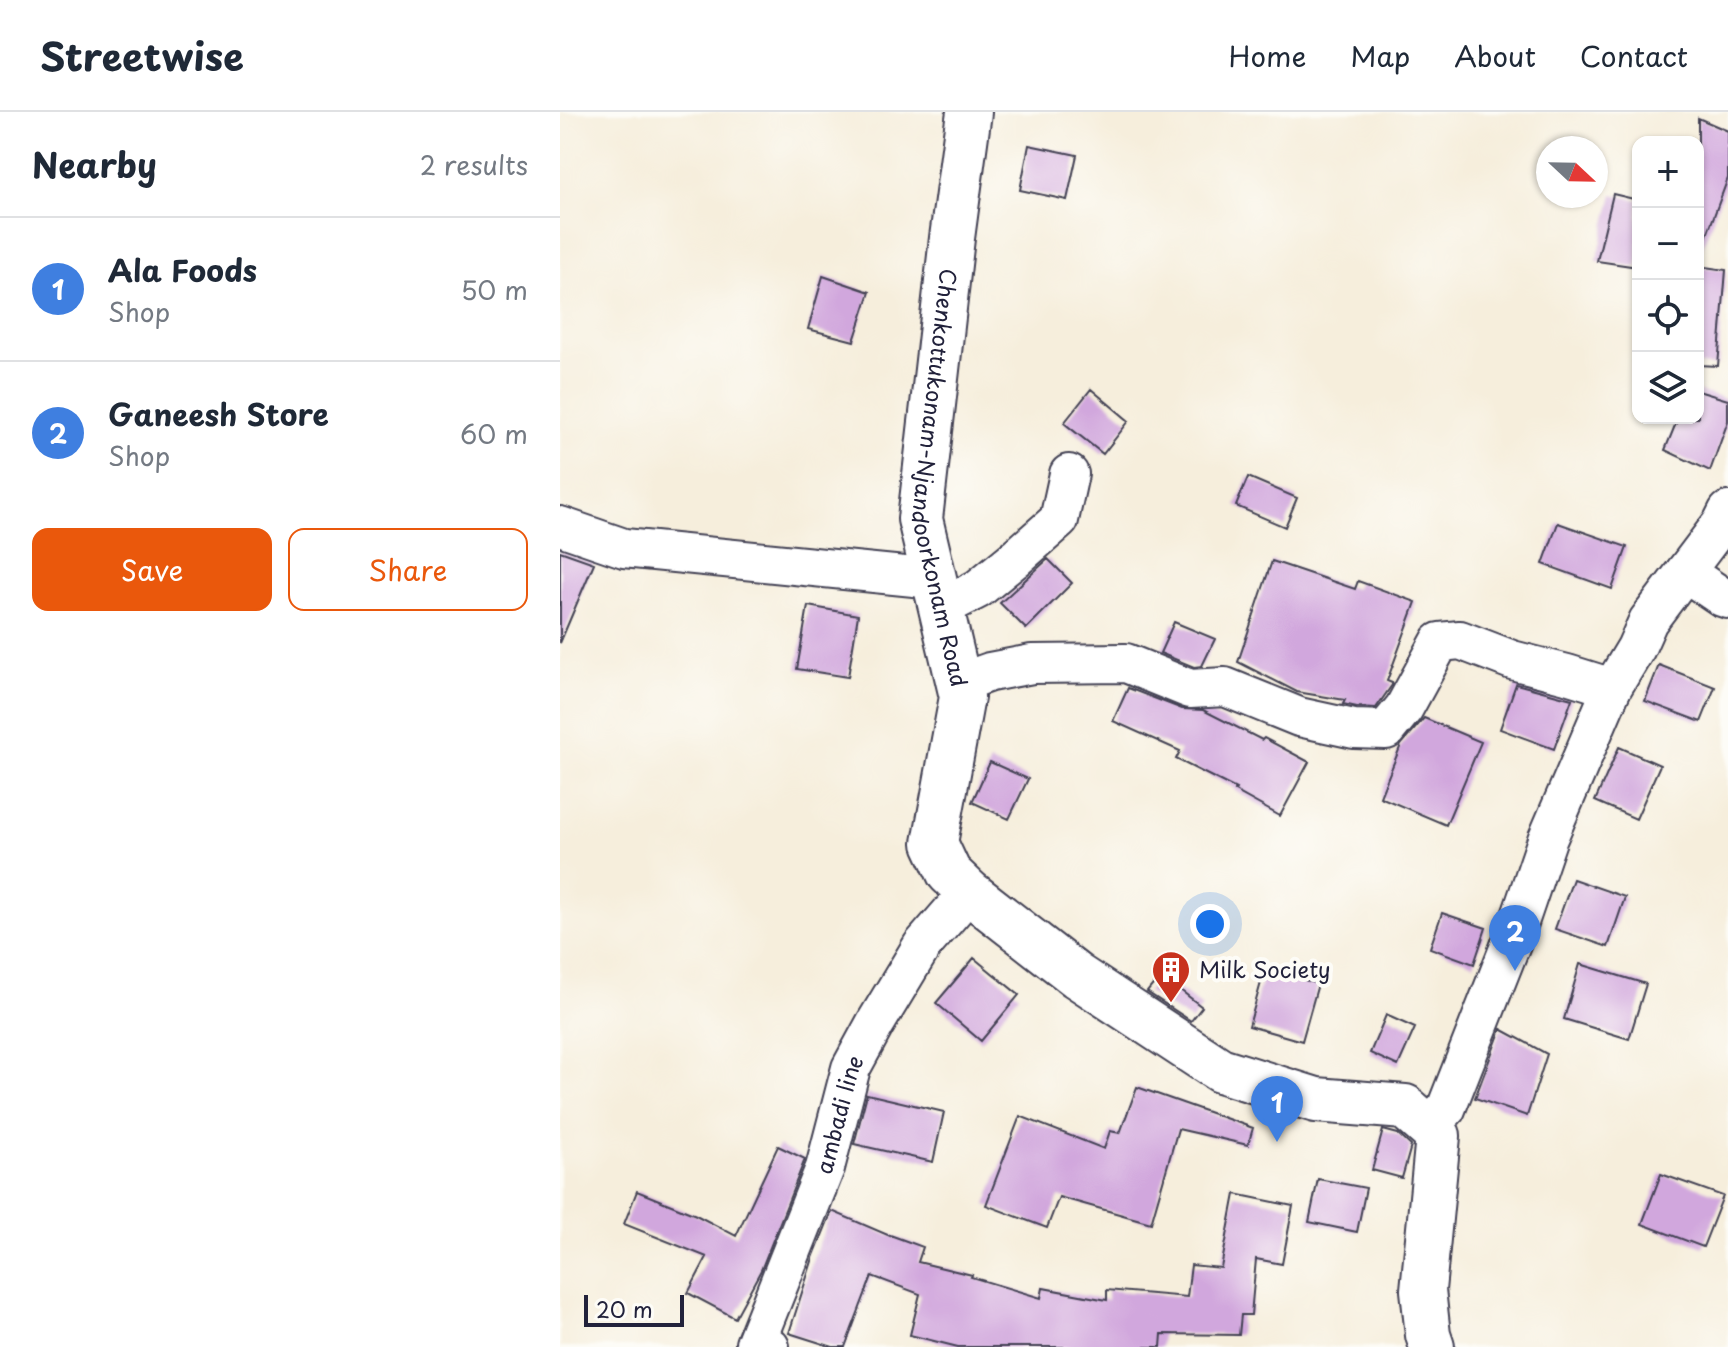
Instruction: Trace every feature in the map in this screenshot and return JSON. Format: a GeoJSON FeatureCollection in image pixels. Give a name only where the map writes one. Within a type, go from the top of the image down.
{"type":"FeatureCollection","features":[{"type":"Feature","properties":{"kind":"main road","name":"Chenkottukonam-Njandoorkonam Road"},"geometry":{"type":"LineString","coordinates":[[969,112],[920,519],[962,697],[935,843],[949,873],[969,892],[1077,976],[1220,1070],[1316,1100],[1405,1107],[1426,1126]]}},
{"type":"Feature","properties":{"kind":"main road"},"geometry":{"type":"LineString","coordinates":[[1426,1126],[1438,1136],[1423,1290],[1432,1347]]}},
{"type":"Feature","properties":{"kind":"street"},"geometry":{"type":"LineString","coordinates":[[560,526],[624,548],[937,593],[978,589],[1059,520],[1069,474]]}},
{"type":"Feature","properties":{"kind":"street"},"geometry":{"type":"LineString","coordinates":[[1426,1126],[1446,1109],[1516,931],[1547,840],[1612,688],[1648,621],[1728,511]]}},
{"type":"Feature","properties":{"kind":"street"},"geometry":{"type":"LineString","coordinates":[[1685,572],[1728,599]]}},
{"type":"Feature","properties":{"kind":"street"},"geometry":{"type":"LineString","coordinates":[[959,683],[990,672],[1032,664],[1126,663],[1190,689],[1225,687],[1299,717],[1354,729],[1386,730],[1404,708],[1440,642],[1460,640],[1512,660],[1612,688]]}},
{"type":"Feature","properties":{"kind":"street","name":"ambadi line"},"geometry":{"type":"LineString","coordinates":[[770,1347],[755,1344],[825,1168],[851,1068],[922,946],[969,892]]}},
{"type":"Feature","properties":{"kind":"building"},"geometry":{"type":"Polygon","coordinates":[[[1698,118],[1728,131],[1728,178],[1704,243],[1704,136],[1698,136],[1698,118]]]}},
{"type":"Feature","properties":{"kind":"building"},"geometry":{"type":"Polygon","coordinates":[[[1029,145],[1077,155],[1067,200],[1020,190],[1029,145]]]}},
{"type":"Feature","properties":{"kind":"building"},"geometry":{"type":"Polygon","coordinates":[[[1613,194],[1632,199],[1632,266],[1597,261],[1613,194]]]}},
{"type":"Feature","properties":{"kind":"building"},"geometry":{"type":"Polygon","coordinates":[[[1704,267],[1726,270],[1718,366],[1704,365],[1704,267]]]}},
{"type":"Feature","properties":{"kind":"building"},"geometry":{"type":"Polygon","coordinates":[[[823,276],[870,292],[854,341],[808,329],[823,276]]]}},
{"type":"Feature","properties":{"kind":"building"},"geometry":{"type":"Polygon","coordinates":[[[1091,389],[1129,421],[1103,454],[1064,423],[1091,389]]]}},
{"type":"Feature","properties":{"kind":"building"},"geometry":{"type":"Polygon","coordinates":[[[1704,393],[1728,400],[1728,421],[1710,471],[1665,450],[1676,424],[1704,424],[1704,393]]]}},
{"type":"Feature","properties":{"kind":"building"},"geometry":{"type":"Polygon","coordinates":[[[1248,477],[1297,498],[1285,527],[1236,506],[1248,477]]]}},
{"type":"Feature","properties":{"kind":"building"},"geometry":{"type":"Polygon","coordinates":[[[1558,523],[1627,547],[1612,589],[1543,564],[1558,523]]]}},
{"type":"Feature","properties":{"kind":"building"},"geometry":{"type":"Polygon","coordinates":[[[560,551],[594,563],[560,643],[560,551]]]}},
{"type":"Feature","properties":{"kind":"building"},"geometry":{"type":"Polygon","coordinates":[[[1048,559],[1072,583],[1026,629],[1000,603],[1048,559]]]}},
{"type":"Feature","properties":{"kind":"building"},"geometry":{"type":"Polygon","coordinates":[[[1272,561],[1355,589],[1358,581],[1416,602],[1387,681],[1392,685],[1376,708],[1357,707],[1343,704],[1345,700],[1297,692],[1238,662],[1272,561]]]}},
{"type":"Feature","properties":{"kind":"building"},"geometry":{"type":"Polygon","coordinates":[[[808,606],[858,615],[848,677],[797,669],[808,606]]]}},
{"type":"Feature","properties":{"kind":"building"},"geometry":{"type":"Polygon","coordinates":[[[1174,622],[1215,639],[1202,666],[1194,667],[1160,653],[1174,622]]]}},
{"type":"Feature","properties":{"kind":"building"},"geometry":{"type":"Polygon","coordinates":[[[1659,665],[1715,687],[1701,722],[1645,701],[1659,665]]]}},
{"type":"Feature","properties":{"kind":"building"},"geometry":{"type":"Polygon","coordinates":[[[1516,684],[1572,699],[1554,749],[1500,729],[1516,684]]]}},
{"type":"Feature","properties":{"kind":"building"},"geometry":{"type":"Polygon","coordinates":[[[1128,688],[1182,709],[1203,710],[1309,762],[1280,816],[1236,789],[1176,759],[1180,751],[1113,721],[1128,688]]]}},
{"type":"Feature","properties":{"kind":"building"},"geometry":{"type":"Polygon","coordinates":[[[1424,718],[1481,742],[1446,825],[1380,797],[1401,745],[1424,718]]]}},
{"type":"Feature","properties":{"kind":"building"},"geometry":{"type":"Polygon","coordinates":[[[1619,747],[1660,765],[1636,819],[1595,801],[1619,747]]]}},
{"type":"Feature","properties":{"kind":"building"},"geometry":{"type":"Polygon","coordinates":[[[990,762],[1028,779],[1009,819],[972,802],[990,762]]]}},
{"type":"Feature","properties":{"kind":"building"},"geometry":{"type":"Polygon","coordinates":[[[1573,879],[1625,897],[1608,947],[1555,929],[1573,879]]]}},
{"type":"Feature","properties":{"kind":"building"},"geometry":{"type":"Polygon","coordinates":[[[1442,913],[1486,928],[1474,964],[1430,948],[1442,913]]]}},
{"type":"Feature","properties":{"kind":"building"},"geometry":{"type":"Polygon","coordinates":[[[974,958],[1019,995],[981,1041],[936,1003],[974,958]]]}},
{"type":"Feature","properties":{"kind":"building"},"geometry":{"type":"Polygon","coordinates":[[[1580,964],[1646,984],[1629,1039],[1564,1019],[1580,964]]]}},
{"type":"Feature","properties":{"kind":"building"},"geometry":{"type":"Polygon","coordinates":[[[1265,968],[1318,984],[1302,1041],[1249,1026],[1265,968]]]}},
{"type":"Feature","properties":{"kind":"building"},"geometry":{"type":"Polygon","coordinates":[[[1161,975],[1202,1007],[1191,1021],[1147,992],[1161,975]]]}},
{"type":"Feature","properties":{"kind":"building"},"geometry":{"type":"Polygon","coordinates":[[[1386,1015],[1415,1028],[1398,1066],[1370,1053],[1386,1015]]]}},
{"type":"Feature","properties":{"kind":"building"},"geometry":{"type":"Polygon","coordinates":[[[1501,1029],[1547,1054],[1527,1116],[1475,1098],[1501,1029]]]}},
{"type":"Feature","properties":{"kind":"building"},"geometry":{"type":"Polygon","coordinates":[[[1137,1087],[1253,1128],[1248,1145],[1178,1129],[1151,1223],[1059,1197],[1047,1228],[986,1205],[1020,1116],[1104,1149],[1110,1131],[1120,1133],[1137,1087]]]}},
{"type":"Feature","properties":{"kind":"building"},"geometry":{"type":"Polygon","coordinates":[[[867,1094],[944,1112],[933,1162],[854,1144],[867,1094]]]}},
{"type":"Feature","properties":{"kind":"building"},"geometry":{"type":"Polygon","coordinates":[[[1383,1130],[1398,1134],[1411,1146],[1402,1178],[1372,1170],[1383,1130]]]}},
{"type":"Feature","properties":{"kind":"building"},"geometry":{"type":"Polygon","coordinates":[[[778,1146],[805,1159],[761,1270],[735,1318],[688,1293],[707,1257],[624,1224],[637,1191],[696,1215],[736,1236],[778,1146]]]}},
{"type":"Feature","properties":{"kind":"building"},"geometry":{"type":"Polygon","coordinates":[[[1661,1174],[1723,1196],[1703,1247],[1642,1224],[1661,1174]]]}},
{"type":"Feature","properties":{"kind":"building"},"geometry":{"type":"Polygon","coordinates":[[[1318,1179],[1366,1188],[1357,1232],[1309,1222],[1318,1179]]]}},
{"type":"Feature","properties":{"kind":"building"},"geometry":{"type":"Polygon","coordinates":[[[1235,1194],[1293,1206],[1282,1264],[1256,1259],[1251,1315],[1241,1315],[1239,1335],[1162,1334],[1161,1347],[958,1347],[910,1335],[920,1294],[872,1276],[845,1347],[833,1347],[789,1333],[832,1211],[923,1247],[918,1262],[972,1275],[1041,1298],[1043,1288],[1107,1300],[1107,1290],[1187,1297],[1191,1265],[1221,1268],[1235,1194]]]}},
{"type":"Feature","properties":{"kind":"place","name":"Ganeesh Store"},"geometry":{"type":"Point","coordinates":[1515,971]}},
{"type":"Feature","properties":{"kind":"place","name":"Milk Society"},"geometry":{"type":"Point","coordinates":[1171,1004]}},
{"type":"Feature","properties":{"kind":"place","name":"Ala Foods"},"geometry":{"type":"Point","coordinates":[1277,1142]}}]}
